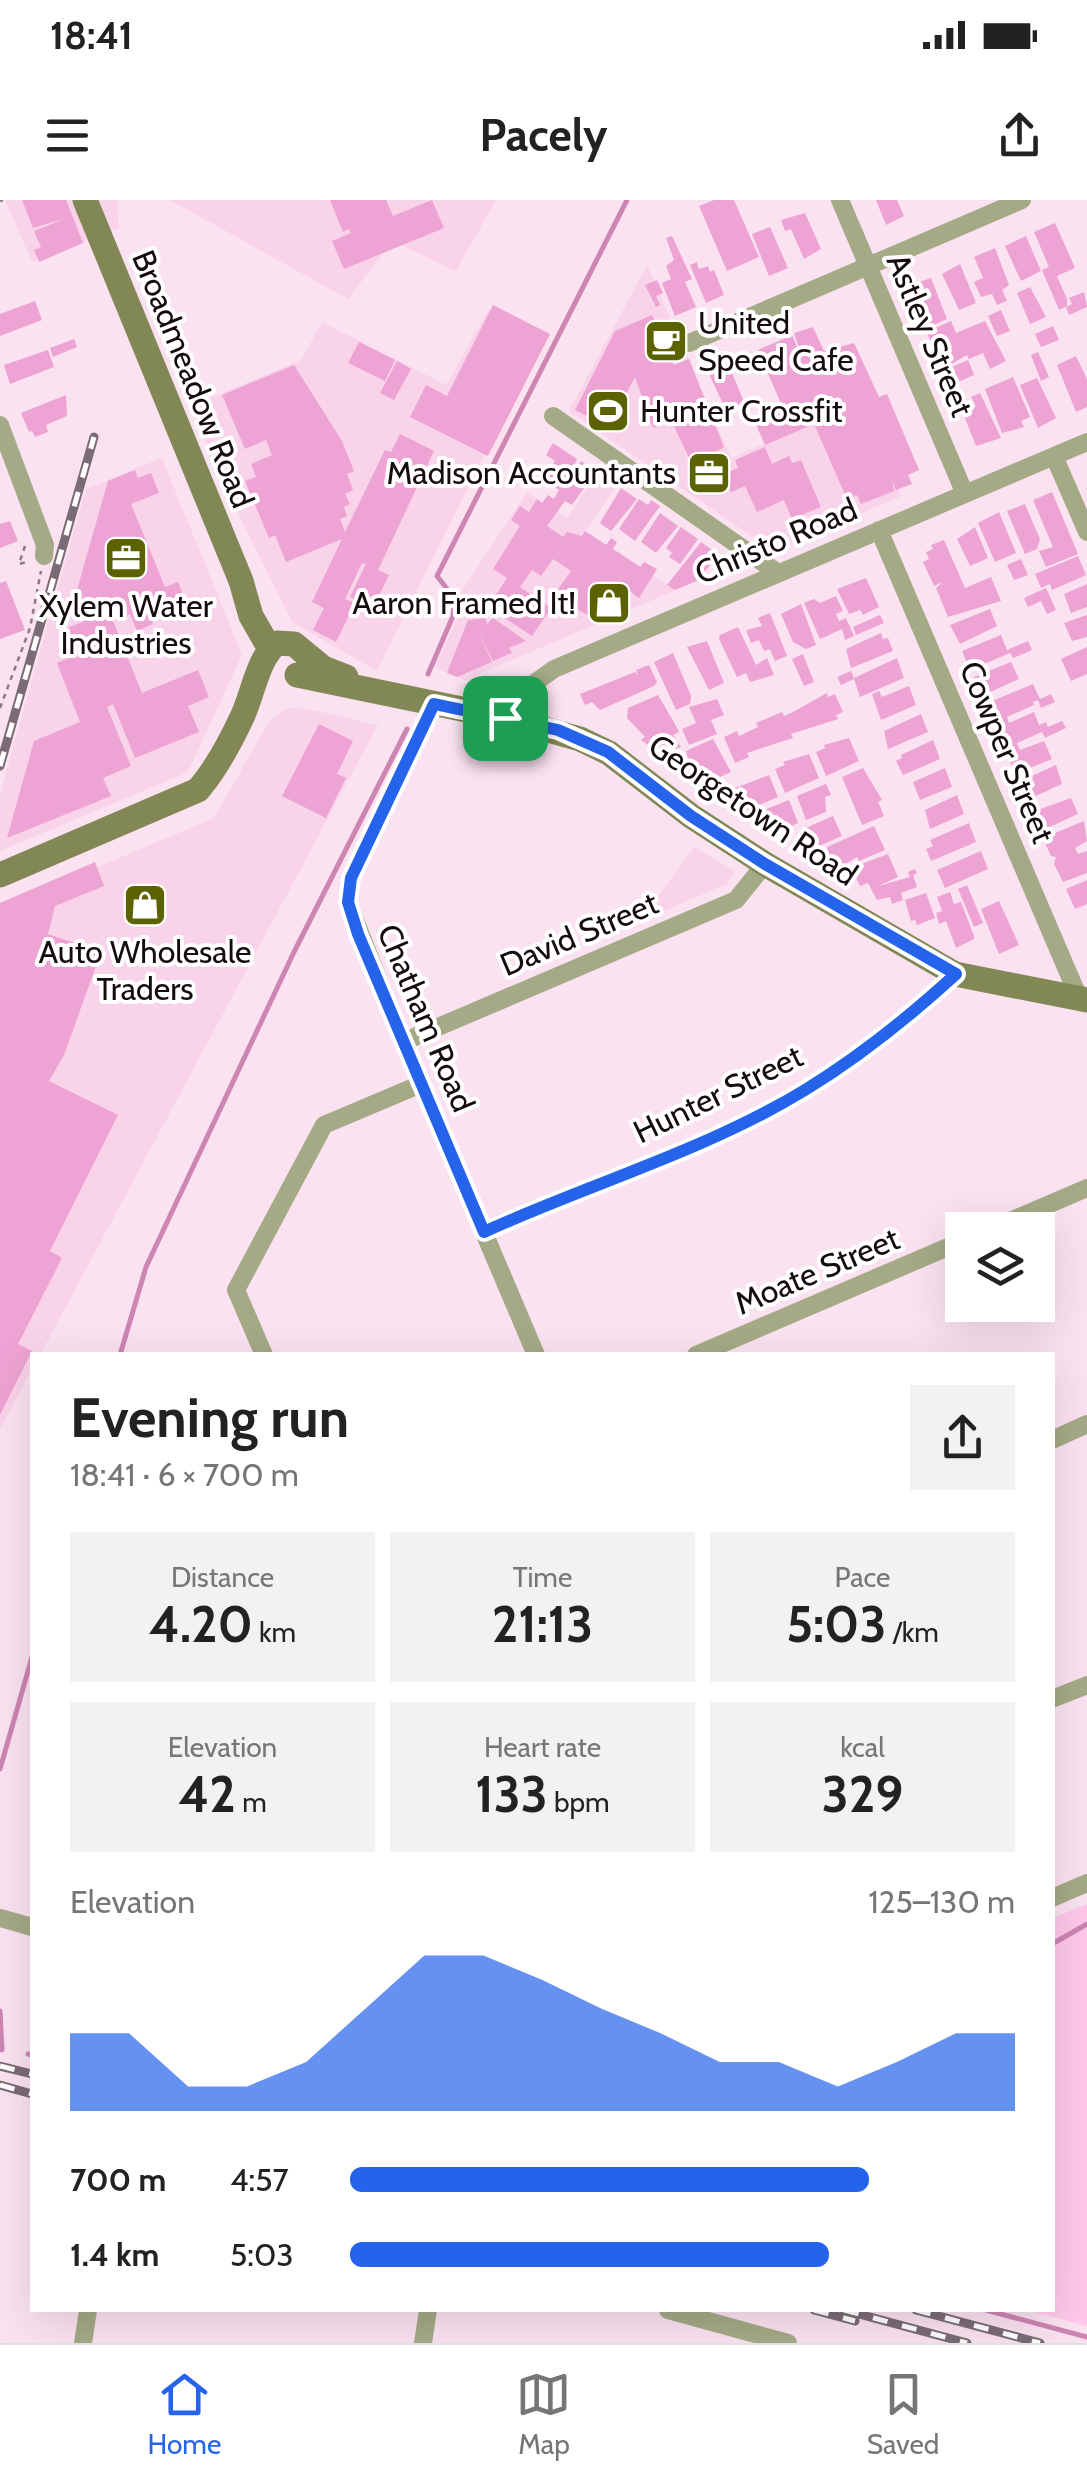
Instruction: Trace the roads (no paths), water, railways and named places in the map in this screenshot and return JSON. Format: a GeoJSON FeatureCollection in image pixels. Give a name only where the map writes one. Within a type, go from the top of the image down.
{"type":"FeatureCollection","features":[{"type":"Feature","properties":{"kind":"street","name":"Broadmeadow Road"},"geometry":{"type":"LineString","coordinates":[[86,200],[241,582],[251,616],[285,659]]}},
{"type":"Feature","properties":{"kind":"street","name":"Astley Street"},"geometry":{"type":"LineString","coordinates":[[840,200],[965,494]]}},
{"type":"Feature","properties":{"kind":"street"},"geometry":{"type":"LineString","coordinates":[[688,343],[1022,200]]}},
{"type":"Feature","properties":{"kind":"street"},"geometry":{"type":"LineString","coordinates":[[553,416],[778,573]]}},
{"type":"Feature","properties":{"kind":"street"},"geometry":{"type":"LineString","coordinates":[[0,425],[46,545],[44,556]]}},
{"type":"Feature","properties":{"kind":"street","name":"Christo Road"},"geometry":{"type":"LineString","coordinates":[[505,718],[518,695],[554,669],[1087,442]]}},
{"type":"Feature","properties":{"kind":"street"},"geometry":{"type":"LineString","coordinates":[[1054,456],[1087,532]]}},
{"type":"Feature","properties":{"kind":"street","name":"Cowper Street"},"geometry":{"type":"LineString","coordinates":[[879,530],[1083,999]]}},
{"type":"Feature","properties":{"kind":"street"},"geometry":{"type":"LineString","coordinates":[[0,875],[198,790],[212,774],[243,715],[285,659]]}},
{"type":"Feature","properties":{"kind":"street","name":"Georgetown Road"},"geometry":{"type":"LineString","coordinates":[[285,659],[322,668],[376,689],[558,730],[608,752],[691,816],[765,864],[956,974],[1083,999]]}},
{"type":"Feature","properties":{"kind":"street","name":"Chatham Road"},"geometry":{"type":"LineString","coordinates":[[434,704],[351,878],[348,902],[402,1042],[535,1352]]}},
{"type":"Feature","properties":{"kind":"street","name":"David Street"},"geometry":{"type":"LineString","coordinates":[[402,1042],[736,900],[765,864]]}},
{"type":"Feature","properties":{"kind":"street","name":"Hunter Street"},"geometry":{"type":"LineString","coordinates":[[484,1232],[722,1132],[803,1091],[870,1046],[956,974]]}},
{"type":"Feature","properties":{"kind":"street"},"geometry":{"type":"LineString","coordinates":[[263,1352],[236,1290],[324,1125],[421,1084]]}},
{"type":"Feature","properties":{"kind":"street"},"geometry":{"type":"LineString","coordinates":[[1034,1212],[1086,1191]]}},
{"type":"Feature","properties":{"kind":"street","name":"Moate Street"},"geometry":{"type":"LineString","coordinates":[[703,1352],[945,1248]]}},
{"type":"Feature","properties":{"kind":"street"},"geometry":{"type":"LineString","coordinates":[[1055,1439],[1087,1424]]}},
{"type":"Feature","properties":{"kind":"street"},"geometry":{"type":"LineString","coordinates":[[1055,1698],[1087,1685]]}},
{"type":"Feature","properties":{"kind":"street"},"geometry":{"type":"LineString","coordinates":[[1055,1897],[1087,1884]]}},
{"type":"Feature","properties":{"kind":"street"},"geometry":{"type":"LineString","coordinates":[[0,1918],[30,1926]]}},
{"type":"Feature","properties":{"kind":"street"},"geometry":{"type":"LineString","coordinates":[[83,2343],[88,2312]]}},
{"type":"Feature","properties":{"kind":"street"},"geometry":{"type":"LineString","coordinates":[[423,2343],[428,2312]]}},
{"type":"Feature","properties":{"kind":"street"},"geometry":{"type":"LineString","coordinates":[[675,2312],[788,2343]]}},
{"type":"Feature","properties":{"kind":"waterway"},"geometry":{"type":"LineString","coordinates":[[428,674],[453,616],[455,599],[437,576],[627,200]]}},
{"type":"Feature","properties":{"kind":"waterway"},"geometry":{"type":"LineString","coordinates":[[121,1352],[146,1267],[294,952],[407,729]]}},
{"type":"Feature","properties":{"kind":"waterway"},"geometry":{"type":"LineString","coordinates":[[0,1769],[30,1664]]}},
{"type":"Feature","properties":{"kind":"waterway"},"geometry":{"type":"LineString","coordinates":[[1055,1942],[1087,1924]]}},
{"type":"Feature","properties":{"kind":"waterway"},"geometry":{"type":"LineString","coordinates":[[0,2011],[2,2050]]}},
{"type":"Feature","properties":{"kind":"waterway"},"geometry":{"type":"LineString","coordinates":[[993,2312],[1087,2337]]}},
{"type":"Feature","properties":{"kind":"railway"},"geometry":{"type":"LineString","coordinates":[[0,766],[94,437]]}},
{"type":"Feature","properties":{"kind":"railway"},"geometry":{"type":"LineString","coordinates":[[0,2066],[30,2074]]}},
{"type":"Feature","properties":{"kind":"railway"},"geometry":{"type":"LineString","coordinates":[[0,2085],[30,2093]]}},
{"type":"Feature","properties":{"kind":"railway"},"geometry":{"type":"LineString","coordinates":[[821,2312],[855,2321]]}},
{"type":"Feature","properties":{"kind":"railway"},"geometry":{"type":"LineString","coordinates":[[851,2312],[967,2343]]}},
{"type":"Feature","properties":{"kind":"railway"},"geometry":{"type":"LineString","coordinates":[[924,2312],[1040,2343]]}},
{"type":"Feature","properties":{"kind":"place","name":"United Speed Cafe"},"geometry":{"type":"Point","coordinates":[666,341]}},
{"type":"Feature","properties":{"kind":"place","name":"Hunter Crossfit"},"geometry":{"type":"Point","coordinates":[608,411]}},
{"type":"Feature","properties":{"kind":"place","name":"Madison Accountants"},"geometry":{"type":"Point","coordinates":[709,473]}},
{"type":"Feature","properties":{"kind":"place","name":"Xylem Water Industries"},"geometry":{"type":"Point","coordinates":[126,558]}},
{"type":"Feature","properties":{"kind":"place","name":"Aaron Framed It!"},"geometry":{"type":"Point","coordinates":[609,603]}},
{"type":"Feature","properties":{"kind":"place","name":"Auto Wholesale Traders"},"geometry":{"type":"Point","coordinates":[145,905]}}]}
